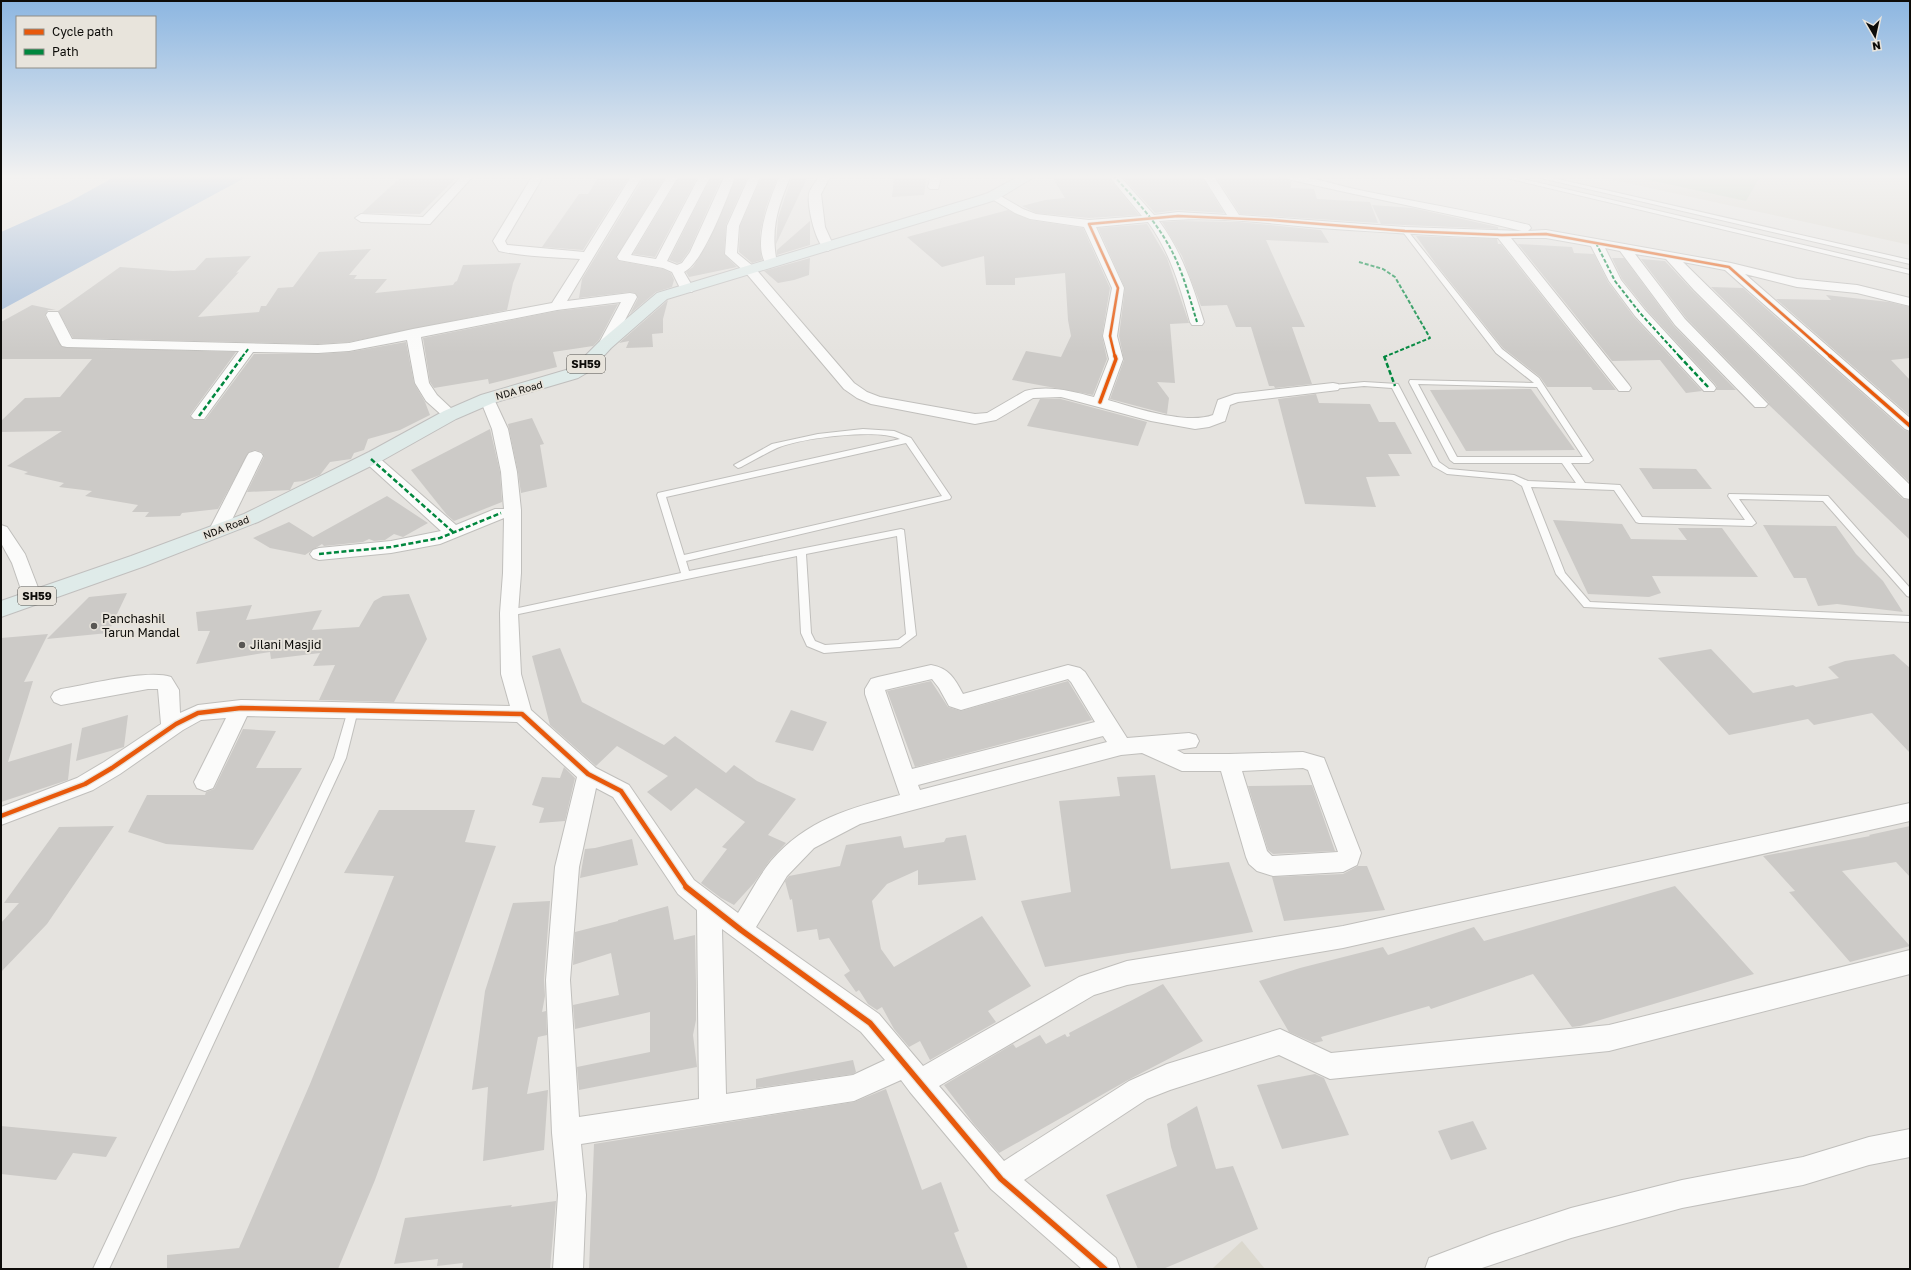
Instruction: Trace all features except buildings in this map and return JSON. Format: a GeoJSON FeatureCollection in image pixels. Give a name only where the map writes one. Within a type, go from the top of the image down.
{"type":"FeatureCollection","features":[{"type":"Feature","properties":{"kind":"main road","name":"NDA Road"},"geometry":{"type":"LineString","coordinates":[[1,609],[138,561],[218,530],[271,508],[371,459],[450,415],[487,399],[572,374],[584,366],[605,345],[662,296],[869,234]]}},
{"type":"Feature","properties":{"kind":"street"},"geometry":{"type":"LineString","coordinates":[[503,234],[499,241],[503,248],[519,252],[587,256]]}},
{"type":"Feature","properties":{"kind":"street"},"geometry":{"type":"LineString","coordinates":[[557,306],[601,234]]}},
{"type":"Feature","properties":{"kind":"street"},"geometry":{"type":"LineString","coordinates":[[637,234],[623,257],[660,263],[676,270],[687,289]]}},
{"type":"Feature","properties":{"kind":"street"},"geometry":{"type":"LineString","coordinates":[[660,263],[675,234]]}},
{"type":"Feature","properties":{"kind":"street"},"geometry":{"type":"LineString","coordinates":[[676,270],[686,266],[696,253],[704,234]]}},
{"type":"Feature","properties":{"kind":"street"},"geometry":{"type":"LineString","coordinates":[[732,234],[731,254],[750,270],[849,386],[862,396],[876,400],[976,419],[991,417],[1030,394],[1061,393],[1151,416],[1195,424],[1209,422],[1220,418],[1223,403],[1235,398],[1333,387]]}},
{"type":"Feature","properties":{"kind":"street"},"geometry":{"type":"LineString","coordinates":[[767,234],[767,246],[771,263]]}},
{"type":"Feature","properties":{"kind":"street"},"geometry":{"type":"LineString","coordinates":[[822,234],[828,247]]}},
{"type":"Feature","properties":{"kind":"street"},"geometry":{"type":"LineString","coordinates":[[1094,234],[1118,288],[1110,336],[1116,359],[1100,402]]}},
{"type":"Feature","properties":{"kind":"street"},"geometry":{"type":"LineString","coordinates":[[1163,234],[1175,257],[1185,282],[1197,322]]}},
{"type":"Feature","properties":{"kind":"street"},"geometry":{"type":"LineString","coordinates":[[1488,234],[1534,234]]}},
{"type":"Feature","properties":{"kind":"street"},"geometry":{"type":"LineString","coordinates":[[1547,234],[1729,267],[1797,283],[1857,290],[1910,302]]}},
{"type":"Feature","properties":{"kind":"street"},"geometry":{"type":"LineString","coordinates":[[1502,235],[1624,388]]}},
{"type":"Feature","properties":{"kind":"street"},"geometry":{"type":"LineString","coordinates":[[1596,243],[1615,281],[1640,313],[1709,388]]}},
{"type":"Feature","properties":{"kind":"street"},"geometry":{"type":"LineString","coordinates":[[1625,248],[1655,291],[1680,322],[1760,404]]}},
{"type":"Feature","properties":{"kind":"street"},"geometry":{"type":"LineString","coordinates":[[1671,257],[1698,287],[1910,494]]}},
{"type":"Feature","properties":{"kind":"street"},"geometry":{"type":"LineString","coordinates":[[1729,267],[1910,426]]}},
{"type":"Feature","properties":{"kind":"street"},"geometry":{"type":"LineString","coordinates":[[53,315],[68,343],[318,349],[349,347],[412,333],[557,306],[630,297],[605,345]]}},
{"type":"Feature","properties":{"kind":"street"},"geometry":{"type":"LineString","coordinates":[[412,333],[422,383],[431,398],[450,415]]}},
{"type":"Feature","properties":{"kind":"street"},"geometry":{"type":"LineString","coordinates":[[199,416],[249,348]]}},
{"type":"Feature","properties":{"kind":"street"},"geometry":{"type":"LineString","coordinates":[[487,399],[500,429],[509,472],[513,518],[512,573],[509,613],[511,674],[522,714],[588,774],[621,791],[686,887],[741,930],[870,1023],[1001,1179],[1105,1269]]}},
{"type":"Feature","properties":{"kind":"street"},"geometry":{"type":"LineString","coordinates":[[218,530],[255,456]]}},
{"type":"Feature","properties":{"kind":"street"},"geometry":{"type":"LineString","coordinates":[[371,459],[453,532]]}},
{"type":"Feature","properties":{"kind":"street"},"geometry":{"type":"LineString","coordinates":[[319,554],[391,547],[440,538],[501,513]]}},
{"type":"Feature","properties":{"kind":"street"},"geometry":{"type":"LineString","coordinates":[[1,531],[10,540],[18,556],[33,598]]}},
{"type":"Feature","properties":{"kind":"street"},"geometry":{"type":"LineString","coordinates":[[913,801],[875,694],[875,689],[878,684],[937,672],[942,675],[956,701],[961,702],[1068,672],[1072,673],[1078,677],[1122,747]]}},
{"type":"Feature","properties":{"kind":"street"},"geometry":{"type":"LineString","coordinates":[[61,697],[148,682],[164,682],[169,690],[171,727]]}},
{"type":"Feature","properties":{"kind":"street"},"geometry":{"type":"LineString","coordinates":[[1,816],[85,784],[112,768],[171,727],[198,713],[241,708],[522,714]]}},
{"type":"Feature","properties":{"kind":"street"},"geometry":{"type":"LineString","coordinates":[[204,782],[241,708]]}},
{"type":"Feature","properties":{"kind":"street"},"geometry":{"type":"LineString","coordinates":[[905,780],[1108,726]]}},
{"type":"Feature","properties":{"kind":"street"},"geometry":{"type":"LineString","coordinates":[[741,930],[779,869],[806,841],[855,816],[1122,747],[1189,741]]}},
{"type":"Feature","properties":{"kind":"street"},"geometry":{"type":"LineString","coordinates":[[1145,745],[1182,762],[1228,763],[1303,760],[1316,764],[1350,853],[1349,858],[1343,862],[1273,866],[1265,864],[1257,857],[1228,763]]}},
{"type":"Feature","properties":{"kind":"street"},"geometry":{"type":"LineString","coordinates":[[568,1269],[572,1195],[566,1133],[558,980],[567,867],[588,774]]}},
{"type":"Feature","properties":{"kind":"street"},"geometry":{"type":"LineString","coordinates":[[566,1133],[854,1088],[913,1073],[1088,985],[1127,973],[1344,937],[1910,812]]}},
{"type":"Feature","properties":{"kind":"street"},"geometry":{"type":"LineString","coordinates":[[709,904],[713,1111]]}},
{"type":"Feature","properties":{"kind":"street"},"geometry":{"type":"LineString","coordinates":[[1001,1179],[1138,1090],[1167,1077],[1280,1042],[1330,1066],[1609,1038],[1910,962]]}},
{"type":"Feature","properties":{"kind":"street"},"geometry":{"type":"LineString","coordinates":[[1440,1269],[1492,1249],[1571,1223],[1682,1194],[1803,1171],[1868,1151],[1910,1143]]}},
{"type":"Feature","properties":{"kind":"lane"},"geometry":{"type":"LineString","coordinates":[[1408,234],[1499,351],[1510,361],[1526,371],[1539,385],[1589,460],[1454,460],[1413,382],[1539,385]]}},
{"type":"Feature","properties":{"kind":"lane"},"geometry":{"type":"LineString","coordinates":[[1749,234],[1910,272]]}},
{"type":"Feature","properties":{"kind":"lane"},"geometry":{"type":"LineString","coordinates":[[1789,234],[1910,262]]}},
{"type":"Feature","properties":{"kind":"lane"},"geometry":{"type":"LineString","coordinates":[[1333,387],[1364,384],[1395,386],[1436,464],[1447,471],[1514,478],[1526,484],[1617,487],[1639,520],[1752,523],[1732,496],[1825,498],[1910,594]]}},
{"type":"Feature","properties":{"kind":"lane"},"geometry":{"type":"LineString","coordinates":[[681,559],[947,497],[908,440],[894,433],[863,431],[818,436],[775,446],[738,465]]}},
{"type":"Feature","properties":{"kind":"lane"},"geometry":{"type":"LineString","coordinates":[[686,575],[661,494],[908,440]]}},
{"type":"Feature","properties":{"kind":"lane"},"geometry":{"type":"LineString","coordinates":[[1566,460],[1582,486]]}},
{"type":"Feature","properties":{"kind":"lane"},"geometry":{"type":"LineString","coordinates":[[1526,484],[1561,574],[1587,604],[1910,619]]}},
{"type":"Feature","properties":{"kind":"lane"},"geometry":{"type":"LineString","coordinates":[[509,613],[686,575],[801,552],[901,532],[910,634],[900,643],[824,649],[811,643],[806,633],[801,552]]}},
{"type":"Feature","properties":{"kind":"lane"},"geometry":{"type":"LineString","coordinates":[[101,1269],[340,758],[353,710]]}},
{"type":"Feature","properties":{"kind":"shaded area"},"geometry":{"type":"Polygon","coordinates":[[[1861,234],[1910,234],[1910,245],[1861,234]]]}},
{"type":"Feature","properties":{"kind":"shaded area"},"geometry":{"type":"Polygon","coordinates":[[[1242,1241],[1265,1269],[1213,1268],[1242,1241]]]}},
{"type":"Feature","properties":{"kind":"water"},"geometry":{"type":"Polygon","coordinates":[[[1,234],[141,234],[1,310],[1,234]]]}},
{"type":"Feature","properties":{"kind":"marked path"},"geometry":{"type":"LineString","coordinates":[[1162,234],[1179,265],[1197,322]]}},
{"type":"Feature","properties":{"kind":"marked path"},"geometry":{"type":"LineString","coordinates":[[1596,243],[1615,281],[1640,313],[1709,388]]}},
{"type":"Feature","properties":{"kind":"marked path"},"geometry":{"type":"LineString","coordinates":[[1359,262],[1383,269],[1395,277],[1430,338],[1384,356],[1395,386]]}},
{"type":"Feature","properties":{"kind":"marked path"},"geometry":{"type":"LineString","coordinates":[[199,416],[249,348]]}},
{"type":"Feature","properties":{"kind":"marked path"},"geometry":{"type":"LineString","coordinates":[[371,459],[453,532]]}},
{"type":"Feature","properties":{"kind":"marked path"},"geometry":{"type":"LineString","coordinates":[[319,554],[391,547],[440,538],[501,513]]}},
{"type":"Feature","properties":{"kind":"cycle path"},"geometry":{"type":"LineString","coordinates":[[1094,234],[1118,288],[1110,336],[1116,359],[1100,402]]}},
{"type":"Feature","properties":{"kind":"cycle path"},"geometry":{"type":"LineString","coordinates":[[1484,234],[1534,234]]}},
{"type":"Feature","properties":{"kind":"cycle path"},"geometry":{"type":"LineString","coordinates":[[1547,234],[1729,267],[1910,426]]}},
{"type":"Feature","properties":{"kind":"cycle path"},"geometry":{"type":"LineString","coordinates":[[1,816],[85,784],[112,768],[176,724],[198,713],[241,708],[522,714],[588,774],[621,791],[686,887],[741,930],[870,1023],[906,1064],[919,1083],[1001,1179],[1105,1269]]}},
{"type":"Feature","properties":{"kind":"place","name":"Panchashil Tarun Mandal"},"geometry":{"type":"Point","coordinates":[94,626]}},
{"type":"Feature","properties":{"kind":"place","name":"Jilani Masjid"},"geometry":{"type":"Point","coordinates":[242,645]}}]}
